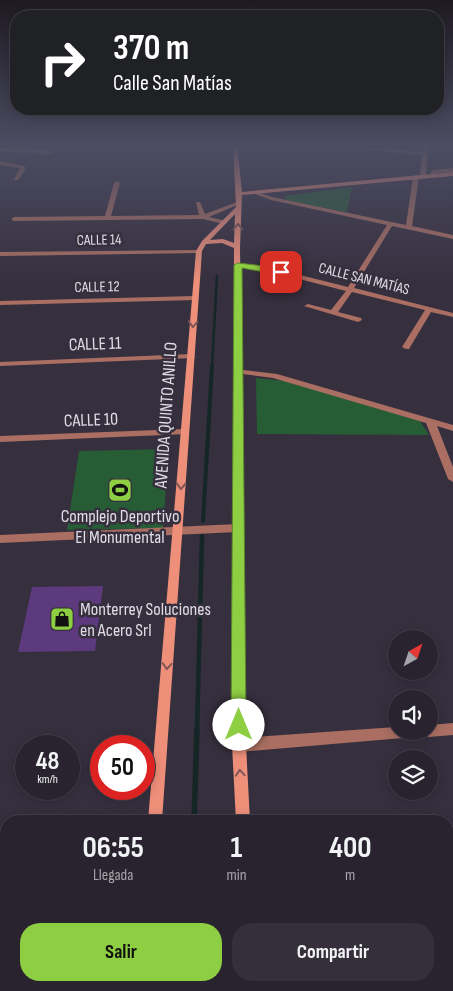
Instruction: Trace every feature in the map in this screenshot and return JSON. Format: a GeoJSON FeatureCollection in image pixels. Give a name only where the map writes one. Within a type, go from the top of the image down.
{"type":"FeatureCollection","features":[{"type":"Feature","properties":{"kind":"main road"},"geometry":{"type":"LineString","coordinates":[[244,815],[239,745],[237,247],[239,194],[273,191]]}},
{"type":"Feature","properties":{"kind":"main road"},"geometry":{"type":"LineString","coordinates":[[201,246],[239,205]]}},
{"type":"Feature","properties":{"kind":"main road"},"geometry":{"type":"LineString","coordinates":[[201,246],[223,241],[237,247]]}},
{"type":"Feature","properties":{"kind":"main road","name":"AVENIDA QUINTO ANILLO"},"geometry":{"type":"LineString","coordinates":[[155,815],[194,298],[201,246]]}},
{"type":"Feature","properties":{"kind":"street"},"geometry":{"type":"LineString","coordinates":[[108,218],[115,191]]}},
{"type":"Feature","properties":{"kind":"street"},"geometry":{"type":"LineString","coordinates":[[409,228],[414,191]]}},
{"type":"Feature","properties":{"kind":"street"},"geometry":{"type":"LineString","coordinates":[[255,193],[453,237]]}},
{"type":"Feature","properties":{"kind":"street"},"geometry":{"type":"LineString","coordinates":[[198,203],[203,217]]}},
{"type":"Feature","properties":{"kind":"street"},"geometry":{"type":"LineString","coordinates":[[203,217],[239,205]]}},
{"type":"Feature","properties":{"kind":"street"},"geometry":{"type":"LineString","coordinates":[[14,219],[203,217],[224,222]]}},
{"type":"Feature","properties":{"kind":"street"},"geometry":{"type":"LineString","coordinates":[[333,313],[350,290],[390,224]]}},
{"type":"Feature","properties":{"kind":"street","name":"CALLE 14"},"geometry":{"type":"LineString","coordinates":[[0,254],[201,246]]}},
{"type":"Feature","properties":{"kind":"street","name":"CALLE SAN MATÍAS"},"geometry":{"type":"LineString","coordinates":[[238,265],[264,268],[453,315]]}},
{"type":"Feature","properties":{"kind":"street","name":"CALLE 12"},"geometry":{"type":"LineString","coordinates":[[0,303],[194,298]]}},
{"type":"Feature","properties":{"kind":"street"},"geometry":{"type":"LineString","coordinates":[[308,306],[358,320]]}},
{"type":"Feature","properties":{"kind":"street"},"geometry":{"type":"LineString","coordinates":[[406,347],[429,309]]}},
{"type":"Feature","properties":{"kind":"street","name":"CALLE 11"},"geometry":{"type":"LineString","coordinates":[[0,364],[191,356]]}},
{"type":"Feature","properties":{"kind":"street"},"geometry":{"type":"LineString","coordinates":[[238,371],[274,376],[453,428]]}},
{"type":"Feature","properties":{"kind":"street"},"geometry":{"type":"LineString","coordinates":[[430,421],[453,479]]}},
{"type":"Feature","properties":{"kind":"street","name":"CALLE 10"},"geometry":{"type":"LineString","coordinates":[[0,440],[184,432]]}},
{"type":"Feature","properties":{"kind":"street"},"geometry":{"type":"LineString","coordinates":[[0,539],[178,529],[238,528]]}},
{"type":"Feature","properties":{"kind":"street"},"geometry":{"type":"LineString","coordinates":[[438,730],[453,729]]}},
{"type":"Feature","properties":{"kind":"street"},"geometry":{"type":"LineString","coordinates":[[239,745],[388,734]]}},
{"type":"Feature","properties":{"kind":"green space"},"geometry":{"type":"Polygon","coordinates":[[[320,191],[351,191],[347,212],[285,200],[285,196],[320,191]]]}},
{"type":"Feature","properties":{"kind":"green space"},"geometry":{"type":"Polygon","coordinates":[[[256,378],[286,381],[420,421],[429,435],[257,434],[256,378]]]}},
{"type":"Feature","properties":{"kind":"green space","name":"Complejo Deportivo El Monumental"},"geometry":{"type":"Polygon","coordinates":[[[169,449],[163,528],[67,530],[79,451],[169,449]]]}},
{"type":"Feature","properties":{"kind":"building","name":"Monterrey Soluciones en Acero Srl"},"geometry":{"type":"Polygon","coordinates":[[[103,586],[95,651],[18,652],[32,587],[103,586]]]}},
{"type":"Feature","properties":{"kind":"waterway"},"geometry":{"type":"LineString","coordinates":[[212,367],[217,276]]}},
{"type":"Feature","properties":{"kind":"waterway"},"geometry":{"type":"LineString","coordinates":[[203,521],[212,366]]}},
{"type":"Feature","properties":{"kind":"waterway"},"geometry":{"type":"LineString","coordinates":[[197,731],[202,536]]}},
{"type":"Feature","properties":{"kind":"waterway"},"geometry":{"type":"LineString","coordinates":[[194,815],[197,729]]}},
{"type":"Feature","properties":{"kind":"place","name":"Complejo Deportivo El Monumental"},"geometry":{"type":"Point","coordinates":[120,490]}},
{"type":"Feature","properties":{"kind":"place","name":"Monterrey Soluciones en Acero Srl"},"geometry":{"type":"Point","coordinates":[62,619]}},
{"type":"Feature","properties":{"kind":"route"},"geometry":{"type":"LineString","coordinates":[[239,725],[238,265],[281,272]]}}]}
